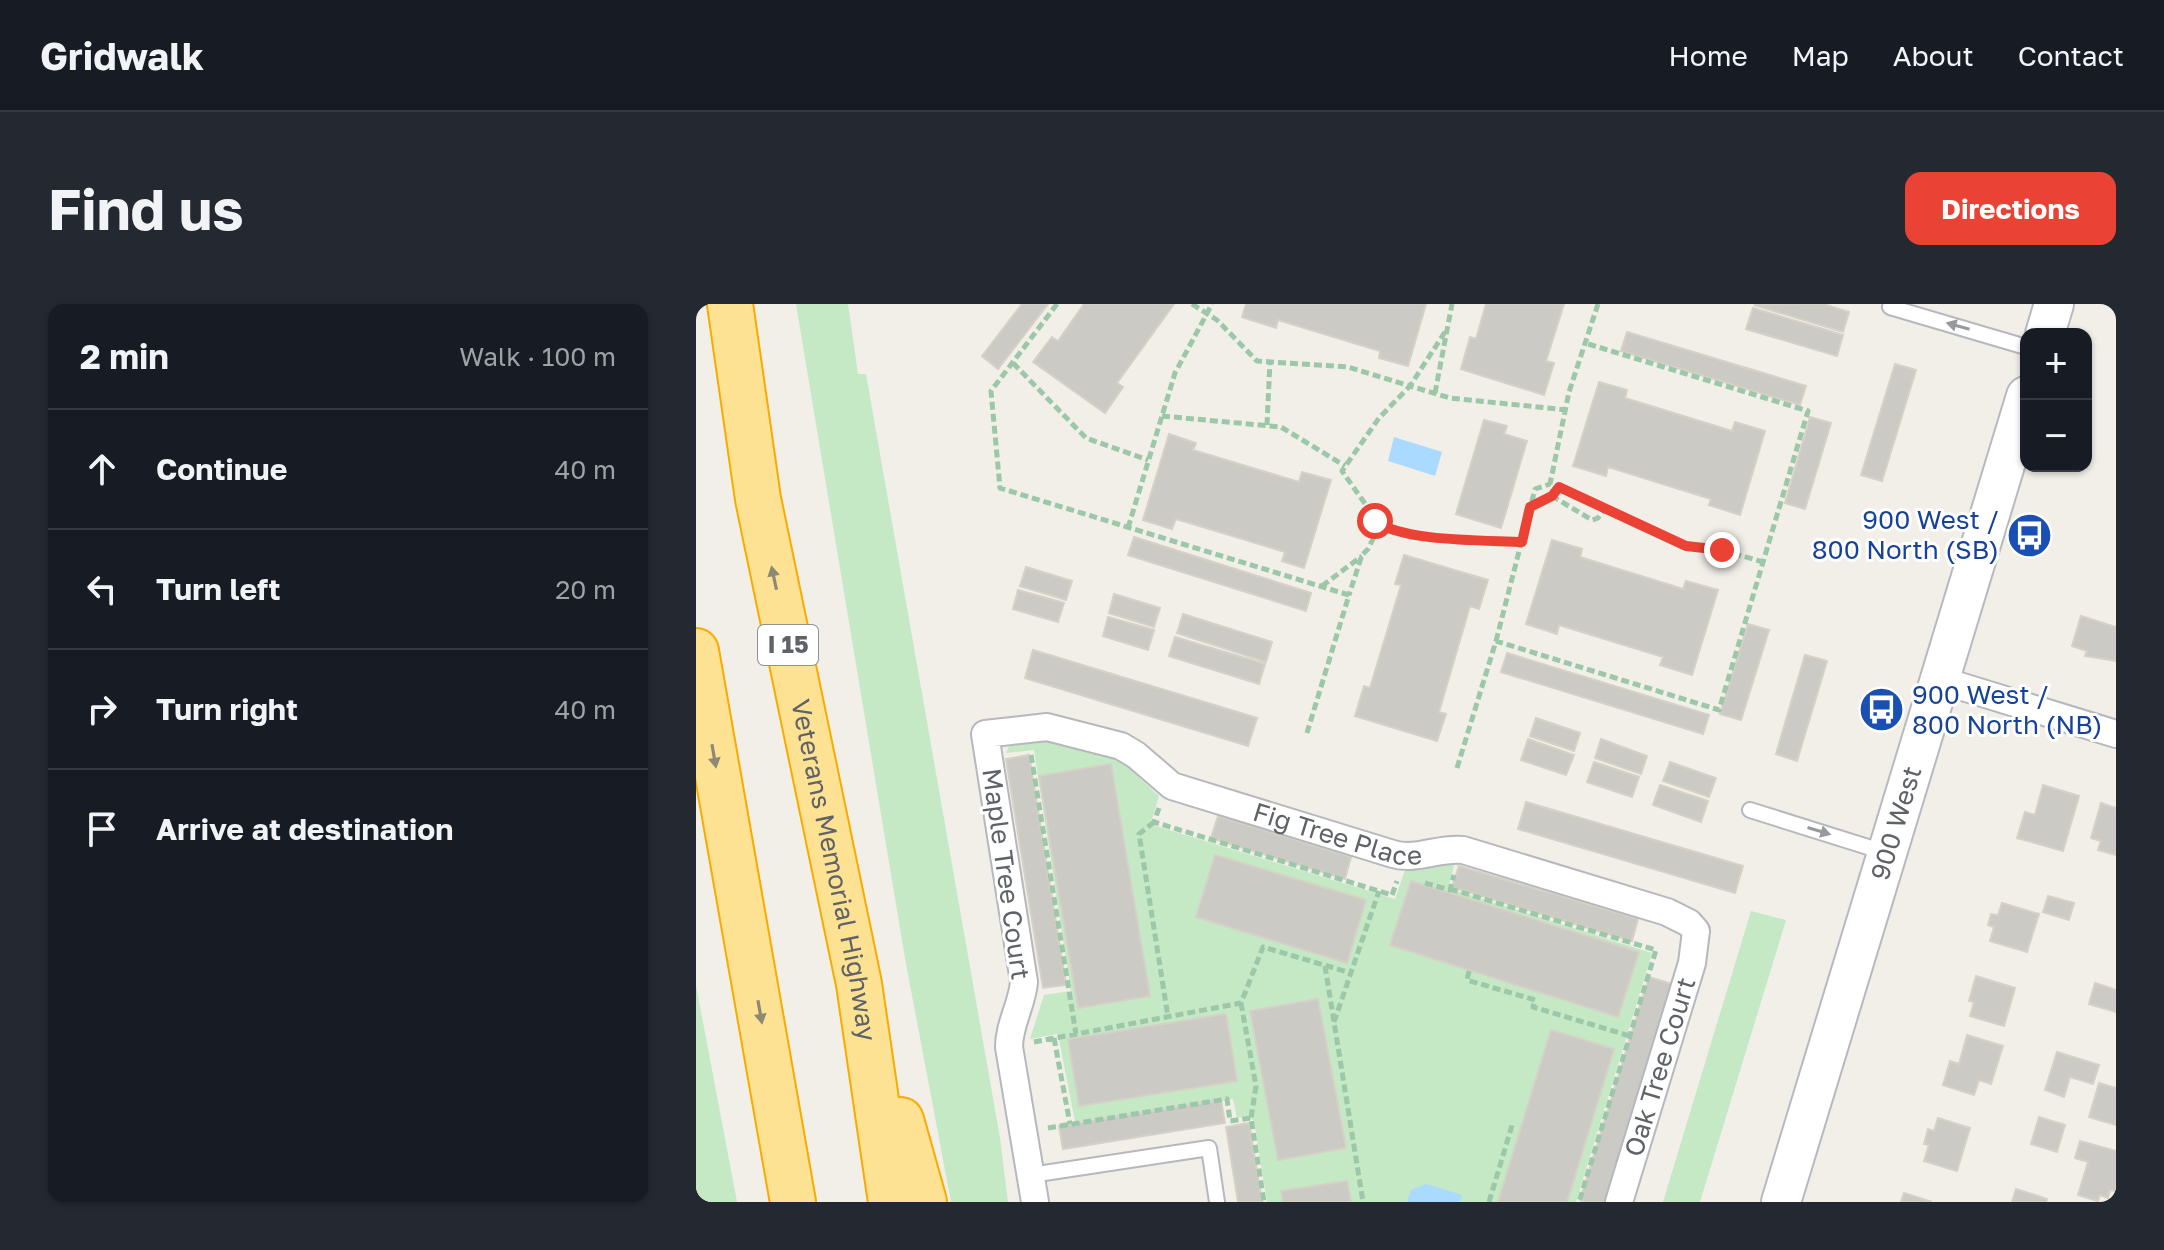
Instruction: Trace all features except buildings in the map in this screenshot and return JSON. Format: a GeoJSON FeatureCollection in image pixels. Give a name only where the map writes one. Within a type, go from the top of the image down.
{"type":"FeatureCollection","features":[{"type":"Feature","properties":{"kind":"highway","name":"Veterans Memorial Highway"},"geometry":{"type":"LineString","coordinates":[[730,304],[758,499],[859,984],[891,1202]]}},
{"type":"Feature","properties":{"kind":"highway"},"geometry":{"type":"LineString","coordinates":[[696,651],[793,1202]]}},
{"type":"Feature","properties":{"kind":"highway"},"geometry":{"type":"LineString","coordinates":[[859,984],[921,1182],[924,1202]]}},
{"type":"Feature","properties":{"kind":"main road"},"geometry":{"type":"LineString","coordinates":[[2047,328],[2054,304]]}},
{"type":"Feature","properties":{"kind":"main road","name":"900 West"},"geometry":{"type":"LineString","coordinates":[[1781,1202],[2025,400]]}},
{"type":"Feature","properties":{"kind":"street"},"geometry":{"type":"LineString","coordinates":[[1940,680],[2116,734]]}},
{"type":"Feature","properties":{"kind":"street","name":"Fig Tree Place"},"geometry":{"type":"LineString","coordinates":[[985,734],[1035,727],[1059,728],[1121,746],[1136,755],[1163,781],[1180,789],[1401,856],[1463,850],[1667,912],[1689,923],[1696,931]]}},
{"type":"Feature","properties":{"kind":"street","name":"Maple Tree Court"},"geometry":{"type":"LineString","coordinates":[[985,734],[1024,982],[1009,1035],[1009,1047],[1035,1202]]}},
{"type":"Feature","properties":{"kind":"street","name":"Oak Tree Court"},"geometry":{"type":"LineString","coordinates":[[1619,1202],[1692,963],[1696,931]]}},
{"type":"Feature","properties":{"kind":"lane"},"geometry":{"type":"LineString","coordinates":[[1890,307],[2020,345]]}},
{"type":"Feature","properties":{"kind":"lane"},"geometry":{"type":"LineString","coordinates":[[1750,810],[1887,853]]}},
{"type":"Feature","properties":{"kind":"lane"},"geometry":{"type":"LineString","coordinates":[[1031,1175],[1209,1148],[1217,1202]]}},
{"type":"Feature","properties":{"kind":"path"},"geometry":{"type":"LineString","coordinates":[[1057,304],[991,391],[1000,488],[1349,595]]}},
{"type":"Feature","properties":{"kind":"path"},"geometry":{"type":"LineString","coordinates":[[1192,304],[1217,320],[1257,361],[1348,367],[1450,398],[1567,410]]}},
{"type":"Feature","properties":{"kind":"path"},"geometry":{"type":"LineString","coordinates":[[1128,528],[1175,373],[1212,304]]}},
{"type":"Feature","properties":{"kind":"path"},"geometry":{"type":"LineString","coordinates":[[1435,393],[1452,304]]}},
{"type":"Feature","properties":{"kind":"path"},"geometry":{"type":"LineString","coordinates":[[1550,484],[1569,392],[1598,304]]}},
{"type":"Feature","properties":{"kind":"path"},"geometry":{"type":"LineString","coordinates":[[1445,332],[1410,386],[1379,418],[1342,471],[1380,525],[1390,529],[1428,536],[1522,542]]}},
{"type":"Feature","properties":{"kind":"path"},"geometry":{"type":"LineString","coordinates":[[1496,641],[1719,710],[1808,411],[1585,343]]}},
{"type":"Feature","properties":{"kind":"path"},"geometry":{"type":"LineString","coordinates":[[1431,354],[1441,356]]}},
{"type":"Feature","properties":{"kind":"path"},"geometry":{"type":"LineString","coordinates":[[1267,425],[1270,361]]}},
{"type":"Feature","properties":{"kind":"path"},"geometry":{"type":"LineString","coordinates":[[1013,363],[1086,438],[1148,460]]}},
{"type":"Feature","properties":{"kind":"path"},"geometry":{"type":"LineString","coordinates":[[1162,416],[1281,427],[1345,466]]}},
{"type":"Feature","properties":{"kind":"path"},"geometry":{"type":"LineString","coordinates":[[1457,768],[1496,641],[1535,489],[1550,484],[1686,546],[1722,550],[1763,562]]}},
{"type":"Feature","properties":{"kind":"path"},"geometry":{"type":"LineString","coordinates":[[1530,507],[1552,496],[1559,487]]}},
{"type":"Feature","properties":{"kind":"path"},"geometry":{"type":"LineString","coordinates":[[1552,496],[1592,520],[1605,509]]}},
{"type":"Feature","properties":{"kind":"path"},"geometry":{"type":"LineString","coordinates":[[1321,587],[1368,549],[1380,525]]}},
{"type":"Feature","properties":{"kind":"path"},"geometry":{"type":"LineString","coordinates":[[1306,736],[1362,555]]}},
{"type":"Feature","properties":{"kind":"path"},"geometry":{"type":"LineString","coordinates":[[1019,755],[1031,752],[1076,1034]]}},
{"type":"Feature","properties":{"kind":"path"},"geometry":{"type":"LineString","coordinates":[[1161,800],[1154,822],[1139,834],[1168,1017]]}},
{"type":"Feature","properties":{"kind":"path"},"geometry":{"type":"LineString","coordinates":[[1154,822],[1392,895],[1399,875]]}},
{"type":"Feature","properties":{"kind":"path"},"geometry":{"type":"LineString","coordinates":[[1450,889],[1457,866]]}},
{"type":"Feature","properties":{"kind":"path"},"geometry":{"type":"LineString","coordinates":[[1411,879],[1656,950],[1579,1202]]}},
{"type":"Feature","properties":{"kind":"path"},"geometry":{"type":"LineString","coordinates":[[1334,1023],[1379,891]]}},
{"type":"Feature","properties":{"kind":"path"},"geometry":{"type":"LineString","coordinates":[[1264,1202],[1251,1118],[1256,1086],[1241,1003],[1263,947],[1351,973]]}},
{"type":"Feature","properties":{"kind":"path"},"geometry":{"type":"LineString","coordinates":[[1325,966],[1363,1202]]}},
{"type":"Feature","properties":{"kind":"path"},"geometry":{"type":"LineString","coordinates":[[1469,971],[1467,980],[1535,1000],[1533,1007],[1630,1036]]}},
{"type":"Feature","properties":{"kind":"path"},"geometry":{"type":"LineString","coordinates":[[1029,1043],[1241,1003]]}},
{"type":"Feature","properties":{"kind":"path"},"geometry":{"type":"LineString","coordinates":[[1054,1038],[1070,1124]]}},
{"type":"Feature","properties":{"kind":"path"},"geometry":{"type":"LineString","coordinates":[[1048,1128],[1227,1099],[1230,1121],[1251,1118]]}},
{"type":"Feature","properties":{"kind":"path"},"geometry":{"type":"LineString","coordinates":[[1489,1202],[1513,1122]]}},
{"type":"Feature","properties":{"kind":"green space"},"geometry":{"type":"Polygon","coordinates":[[[796,304],[848,304],[858,374],[866,374],[1000,1138],[1008,1202],[951,1202],[905,958],[796,304]]]}},
{"type":"Feature","properties":{"kind":"green space"},"geometry":{"type":"Polygon","coordinates":[[[1040,740],[1064,743],[1120,760],[1159,796],[1151,822],[1156,826],[1395,899],[1405,870],[1455,862],[1448,888],[1652,953],[1576,1202],[1267,1202],[1254,1121],[1248,1116],[1237,1118],[1233,1099],[1075,1122],[1058,1034],[1030,1039],[1044,995],[1071,991],[1034,750],[1006,753],[1009,746],[1040,740]]]}},
{"type":"Feature","properties":{"kind":"green space"},"geometry":{"type":"Polygon","coordinates":[[[1751,911],[1786,920],[1700,1202],[1663,1202],[1751,911]]]}},
{"type":"Feature","properties":{"kind":"green space"},"geometry":{"type":"Polygon","coordinates":[[[696,985],[737,1202],[696,1202],[696,985]]]}},
{"type":"Feature","properties":{"kind":"water"},"geometry":{"type":"Polygon","coordinates":[[[1394,437],[1442,452],[1435,476],[1388,461],[1394,437]]]}},
{"type":"Feature","properties":{"kind":"water"},"geometry":{"type":"Polygon","coordinates":[[[1426,1184],[1462,1195],[1460,1202],[1407,1202],[1411,1190],[1426,1184]]]}},
{"type":"Feature","properties":{"kind":"place","name":"900 West / 800 North (SB)"},"geometry":{"type":"Point","coordinates":[2030,535]}},
{"type":"Feature","properties":{"kind":"place","name":"900 West / 800 North (NB)"},"geometry":{"type":"Point","coordinates":[1881,710]}},
{"type":"Feature","properties":{"kind":"route"},"geometry":{"type":"LineString","coordinates":[[1375,521],[1390,529],[1428,536],[1522,542],[1530,507],[1552,496],[1559,487],[1686,546],[1722,550]]}}]}
